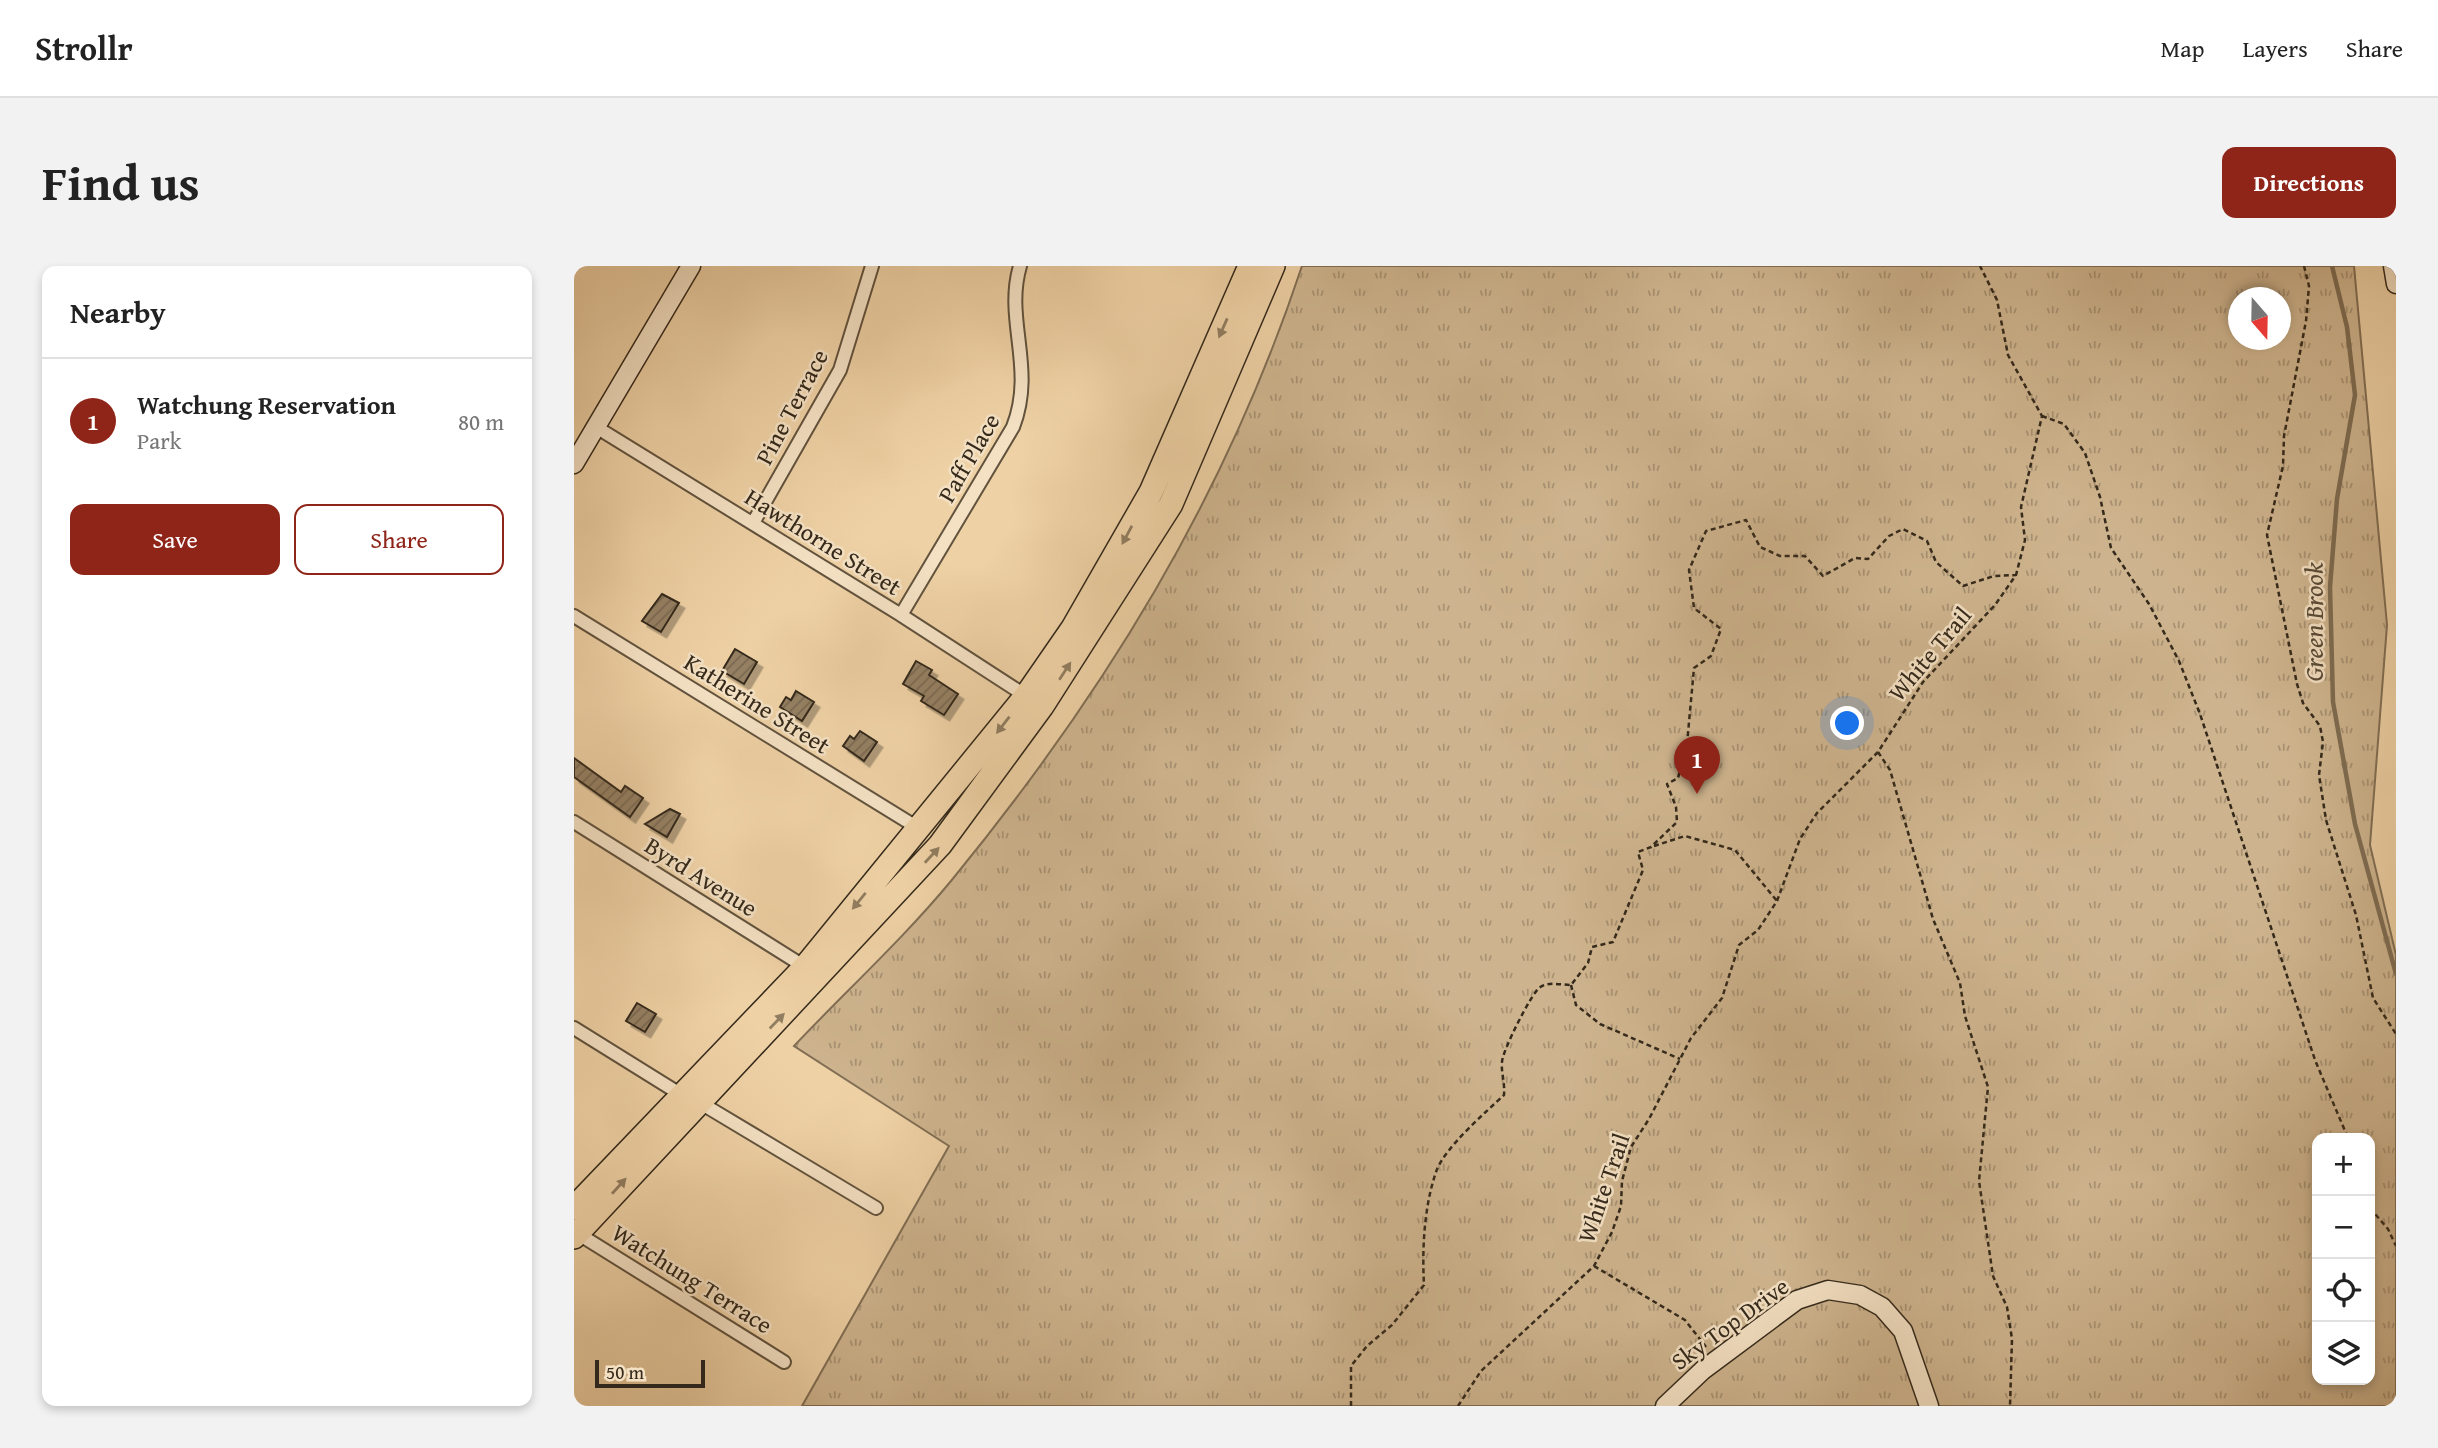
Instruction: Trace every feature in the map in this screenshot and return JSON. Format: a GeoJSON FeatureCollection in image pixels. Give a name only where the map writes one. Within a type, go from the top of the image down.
{"type":"FeatureCollection","features":[{"type":"Feature","properties":{"kind":"highway"},"geometry":{"type":"LineString","coordinates":[[576,1235],[690,1098],[805,967],[1026,695],[1073,628],[1151,492],[1250,266]]}},
{"type":"Feature","properties":{"kind":"highway"},"geometry":{"type":"LineString","coordinates":[[574,1208],[690,1098],[940,845],[1042,706],[1171,505],[1273,266]]}},
{"type":"Feature","properties":{"kind":"street"},"geometry":{"type":"LineString","coordinates":[[574,464],[691,266]]}},
{"type":"Feature","properties":{"kind":"street","name":"Pine Terrace"},"geometry":{"type":"LineString","coordinates":[[753,523],[840,370],[872,266]]}},
{"type":"Feature","properties":{"kind":"street","name":"Paff Place"},"geometry":{"type":"LineString","coordinates":[[901,615],[1013,427],[1021,408],[1024,364],[1016,286],[1020,266]]}},
{"type":"Feature","properties":{"kind":"street"},"geometry":{"type":"LineString","coordinates":[[2393,266],[2396,284]]}},
{"type":"Feature","properties":{"kind":"street","name":"Hawthorne Street"},"geometry":{"type":"LineString","coordinates":[[596,427],[1026,695]]}},
{"type":"Feature","properties":{"kind":"street","name":"Katherine Street"},"geometry":{"type":"LineString","coordinates":[[574,616],[918,828]]}},
{"type":"Feature","properties":{"kind":"street","name":"Byrd Avenue"},"geometry":{"type":"LineString","coordinates":[[574,822],[805,967]]}},
{"type":"Feature","properties":{"kind":"street"},"geometry":{"type":"LineString","coordinates":[[574,1028],[876,1208]]}},
{"type":"Feature","properties":{"kind":"street","name":"Watchung Terrace"},"geometry":{"type":"LineString","coordinates":[[576,1235],[784,1362]]}},
{"type":"Feature","properties":{"kind":"street","name":"Sky Top Drive"},"geometry":{"type":"LineString","coordinates":[[1665,1406],[1716,1360],[1797,1300],[1828,1290],[1860,1295],[1882,1307],[1903,1331],[1929,1406]]}},
{"type":"Feature","properties":{"kind":"path"},"geometry":{"type":"LineString","coordinates":[[1980,266],[1997,300],[2008,355],[2042,416],[2064,424],[2085,453],[2100,496],[2111,548],[2149,604],[2179,661],[2200,714],[2315,1060],[2346,1133]]}},
{"type":"Feature","properties":{"kind":"path"},"geometry":{"type":"LineString","coordinates":[[2304,266],[2309,286],[2306,321],[2284,436],[2283,466],[2267,535],[2297,684],[2303,704],[2314,714],[2322,734],[2319,775],[2326,820],[2356,915],[2372,998],[2396,1034]]}},
{"type":"Feature","properties":{"kind":"path","name":"White Trail"},"geometry":{"type":"LineString","coordinates":[[1458,1406],[1481,1371],[1594,1266],[1612,1232],[1621,1206],[1622,1181],[1631,1147],[1691,1038],[1710,1017],[1722,998],[1739,945],[1758,930],[1777,901],[1800,839],[1817,813],[1878,751],[1923,682],[1995,605],[2015,575],[2025,540],[2021,507],[2042,416]]}},
{"type":"Feature","properties":{"kind":"path"},"geometry":{"type":"LineString","coordinates":[[1651,847],[1677,822],[1676,807],[1667,784],[1678,778],[1687,744],[1694,668],[1711,656],[1721,629],[1694,608],[1689,570],[1706,531],[1745,520],[1760,547],[1780,556],[1805,556],[1823,576],[1855,558],[1868,559],[1889,536],[1903,529],[1927,541],[1936,562],[1963,586],[1994,576],[2015,575]]}},
{"type":"Feature","properties":{"kind":"path"},"geometry":{"type":"LineString","coordinates":[[1878,751],[1890,770],[1933,919],[1960,983],[1965,1016],[1988,1087],[1979,1181],[1993,1276],[2007,1307],[2012,1339],[2010,1406]]}},
{"type":"Feature","properties":{"kind":"path"},"geometry":{"type":"LineString","coordinates":[[1571,985],[1588,963],[1592,947],[1613,942],[1643,870],[1638,852],[1685,836],[1735,850],[1777,901]]}},
{"type":"Feature","properties":{"kind":"path"},"geometry":{"type":"LineString","coordinates":[[1350,1406],[1351,1366],[1367,1346],[1392,1325],[1424,1285],[1422,1245],[1436,1170],[1478,1120],[1504,1095],[1506,1076],[1501,1061],[1522,1011],[1539,988],[1547,984],[1571,985]]}},
{"type":"Feature","properties":{"kind":"path"},"geometry":{"type":"LineString","coordinates":[[1571,985],[1576,1005],[1600,1024],[1680,1059]]}},
{"type":"Feature","properties":{"kind":"path"},"geometry":{"type":"LineString","coordinates":[[2375,1214],[2388,1229],[2396,1246]]}},
{"type":"Feature","properties":{"kind":"path"},"geometry":{"type":"LineString","coordinates":[[1594,1266],[1685,1320],[1716,1360]]}},
{"type":"Feature","properties":{"kind":"green space"},"geometry":{"type":"Polygon","coordinates":[[[1302,266],[2354,266],[2387,625],[2370,845],[2396,955],[2396,1406],[802,1406],[949,1146],[794,1046],[933,902],[1007,810],[1060,738],[1155,590],[1198,513],[1236,434],[1271,351],[1302,266]]]}},
{"type":"Feature","properties":{"kind":"building"},"geometry":{"type":"Polygon","coordinates":[[[662,594],[679,603],[661,632],[642,621],[662,594]]]}},
{"type":"Feature","properties":{"kind":"building"},"geometry":{"type":"Polygon","coordinates":[[[735,649],[757,662],[744,684],[722,671],[735,649]]]}},
{"type":"Feature","properties":{"kind":"building"},"geometry":{"type":"Polygon","coordinates":[[[916,661],[932,670],[929,675],[958,694],[944,715],[921,701],[924,696],[903,684],[916,661]]]}},
{"type":"Feature","properties":{"kind":"building"},"geometry":{"type":"Polygon","coordinates":[[[796,691],[814,702],[802,721],[780,707],[786,697],[791,700],[796,691]]]}},
{"type":"Feature","properties":{"kind":"building"},"geometry":{"type":"Polygon","coordinates":[[[860,731],[877,742],[864,761],[843,746],[850,736],[854,739],[860,731]]]}},
{"type":"Feature","properties":{"kind":"building"},"geometry":{"type":"Polygon","coordinates":[[[574,758],[621,792],[625,786],[643,798],[630,817],[574,777],[574,758]]]}},
{"type":"Feature","properties":{"kind":"building"},"geometry":{"type":"Polygon","coordinates":[[[670,809],[680,814],[667,837],[645,824],[670,809]]]}},
{"type":"Feature","properties":{"kind":"building"},"geometry":{"type":"Polygon","coordinates":[[[637,1003],[656,1014],[645,1032],[626,1021],[637,1003]]]}},
{"type":"Feature","properties":{"kind":"waterway","name":"Green Brook"},"geometry":{"type":"LineString","coordinates":[[2332,266],[2347,327],[2355,395],[2337,499],[2330,587],[2333,702],[2355,824],[2396,974]]}},
{"type":"Feature","properties":{"kind":"place","name":"Watchung Reservation"},"geometry":{"type":"Point","coordinates":[1697,794]}}]}
